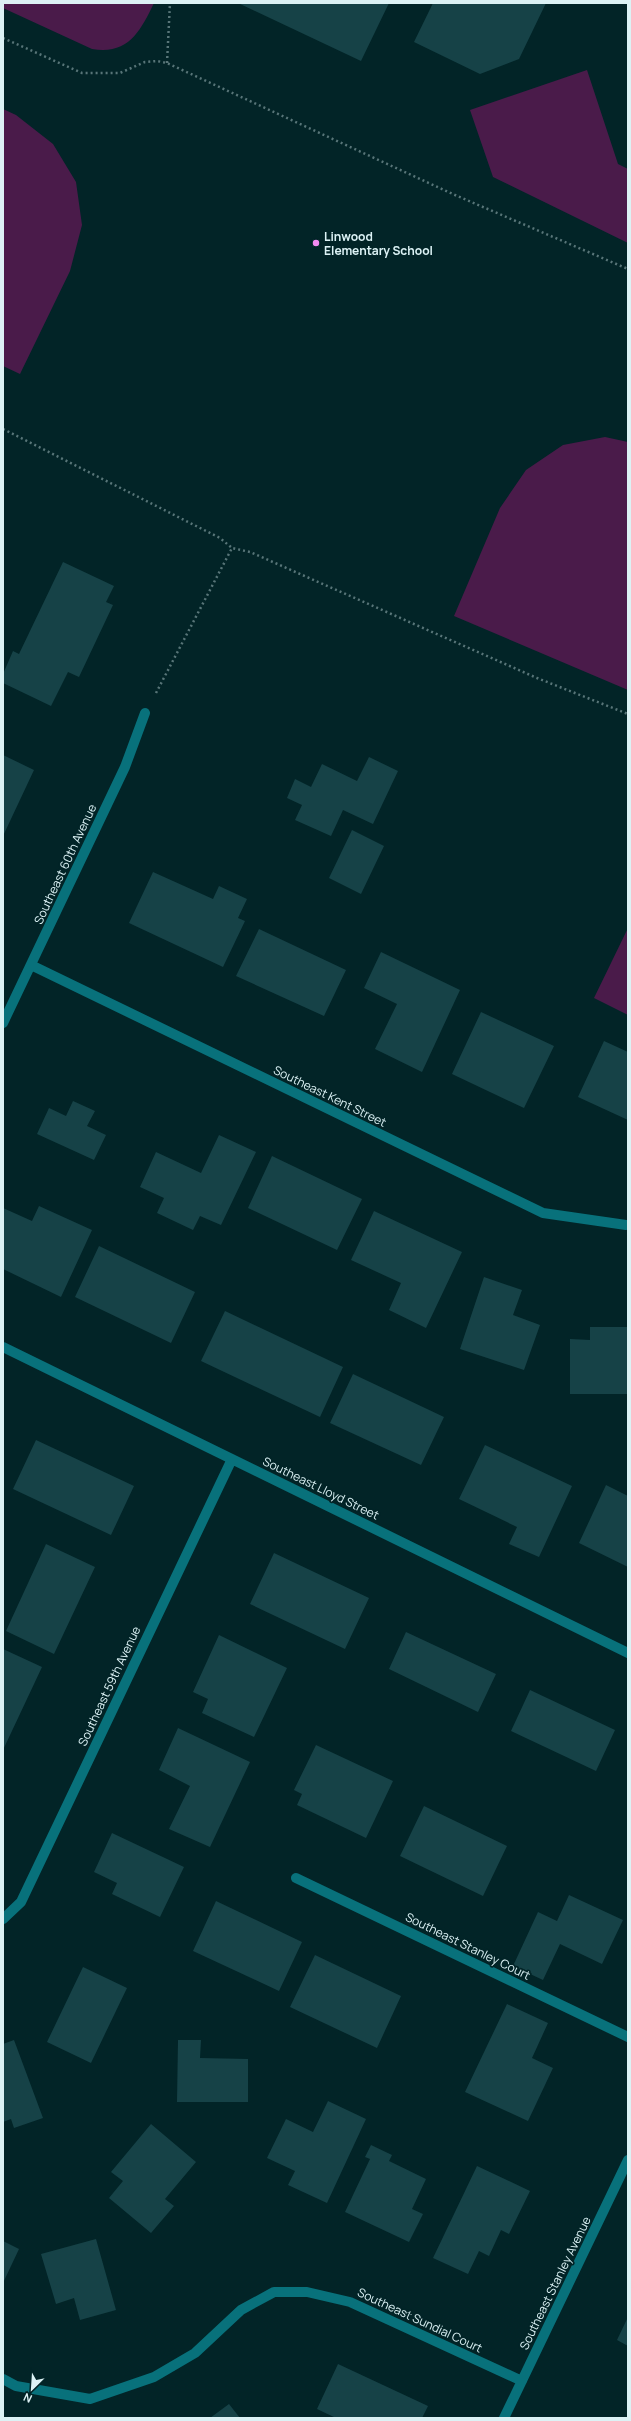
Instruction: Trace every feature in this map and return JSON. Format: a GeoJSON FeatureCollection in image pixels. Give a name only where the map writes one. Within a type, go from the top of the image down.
{"type":"FeatureCollection","features":[{"type":"Feature","properties":{"kind":"street","name":"Southeast 60th Avenue"},"geometry":{"type":"LineString","coordinates":[[3,1023],[125,767],[145,713]]}},
{"type":"Feature","properties":{"kind":"street","name":"Southeast Kent Street"},"geometry":{"type":"LineString","coordinates":[[31,965],[543,1213],[626,1226]]}},
{"type":"Feature","properties":{"kind":"street","name":"Southeast Lloyd Street"},"geometry":{"type":"LineString","coordinates":[[3,1346],[628,1653]]}},
{"type":"Feature","properties":{"kind":"street","name":"Southeast 59th Avenue"},"geometry":{"type":"LineString","coordinates":[[3,1919],[21,1902],[232,1459]]}},
{"type":"Feature","properties":{"kind":"street","name":"Southeast Stanley Court"},"geometry":{"type":"LineString","coordinates":[[296,1878],[628,2037]]}},
{"type":"Feature","properties":{"kind":"street","name":"Southeast Stanley Avenue"},"geometry":{"type":"LineString","coordinates":[[504,2418],[628,2160]]}},
{"type":"Feature","properties":{"kind":"street","name":"Southeast Sundial Court"},"geometry":{"type":"LineString","coordinates":[[3,2379],[16,2386],[90,2399],[154,2378],[195,2353],[241,2310],[274,2292],[308,2292],[350,2302],[522,2381]]}},
{"type":"Feature","properties":{"kind":"path"},"geometry":{"type":"LineString","coordinates":[[167,62],[170,3]]}},
{"type":"Feature","properties":{"kind":"path"},"geometry":{"type":"LineString","coordinates":[[3,38],[82,74],[120,73],[145,62],[167,62],[456,195],[628,269]]}},
{"type":"Feature","properties":{"kind":"path"},"geometry":{"type":"LineString","coordinates":[[3,429],[220,538],[232,548],[250,552],[537,678],[628,714]]}},
{"type":"Feature","properties":{"kind":"path"},"geometry":{"type":"LineString","coordinates":[[145,713],[232,548]]}},
{"type":"Feature","properties":{"kind":"shaded area"},"geometry":{"type":"Polygon","coordinates":[[[3,3],[154,3],[138,32],[131,39],[124,45],[104,50],[92,49],[3,8],[3,3]]]}},
{"type":"Feature","properties":{"kind":"shaded area"},"geometry":{"type":"Polygon","coordinates":[[[587,70],[618,164],[628,169],[628,243],[493,177],[470,110],[587,70]]]}},
{"type":"Feature","properties":{"kind":"shaded area"},"geometry":{"type":"Polygon","coordinates":[[[3,109],[16,115],[53,144],[76,182],[82,225],[70,271],[20,374],[3,366],[3,109]]]}},
{"type":"Feature","properties":{"kind":"shaded area"},"geometry":{"type":"Polygon","coordinates":[[[605,437],[628,442],[628,690],[454,616],[500,508],[526,470],[563,445],[605,437]]]}},
{"type":"Feature","properties":{"kind":"shaded area"},"geometry":{"type":"Polygon","coordinates":[[[628,928],[628,1015],[594,998],[628,928]]]}},
{"type":"Feature","properties":{"kind":"building"},"geometry":{"type":"Polygon","coordinates":[[[238,3],[389,3],[361,61],[238,3]]]}},
{"type":"Feature","properties":{"kind":"building"},"geometry":{"type":"Polygon","coordinates":[[[433,3],[546,3],[519,59],[480,74],[414,42],[433,3]]]}},
{"type":"Feature","properties":{"kind":"building"},"geometry":{"type":"Polygon","coordinates":[[[63,562],[114,586],[106,602],[113,605],[79,677],[68,672],[51,706],[3,683],[3,674],[13,651],[19,654],[63,562]]]}},
{"type":"Feature","properties":{"kind":"building"},"geometry":{"type":"Polygon","coordinates":[[[3,755],[34,770],[3,836],[3,755]]]}},
{"type":"Feature","properties":{"kind":"building"},"geometry":{"type":"Polygon","coordinates":[[[369,757],[398,771],[373,824],[343,810],[331,836],[295,820],[302,805],[287,798],[295,779],[311,787],[322,764],[357,781],[369,757]]]}},
{"type":"Feature","properties":{"kind":"building"},"geometry":{"type":"Polygon","coordinates":[[[352,830],[384,846],[361,894],[329,878],[352,830]]]}},
{"type":"Feature","properties":{"kind":"building"},"geometry":{"type":"Polygon","coordinates":[[[153,872],[213,899],[219,886],[247,899],[238,918],[245,921],[223,967],[129,923],[153,872]]]}},
{"type":"Feature","properties":{"kind":"building"},"geometry":{"type":"Polygon","coordinates":[[[259,929],[346,970],[324,1016],[236,976],[259,929]]]}},
{"type":"Feature","properties":{"kind":"building"},"geometry":{"type":"Polygon","coordinates":[[[381,952],[460,990],[422,1072],[375,1049],[397,1004],[364,988],[381,952]]]}},
{"type":"Feature","properties":{"kind":"building"},"geometry":{"type":"Polygon","coordinates":[[[481,1012],[554,1046],[524,1108],[452,1074],[481,1012]]]}},
{"type":"Feature","properties":{"kind":"building"},"geometry":{"type":"Polygon","coordinates":[[[604,1041],[628,1052],[628,1120],[578,1097],[604,1041]]]}},
{"type":"Feature","properties":{"kind":"building"},"geometry":{"type":"Polygon","coordinates":[[[73,1101],[95,1111],[87,1126],[106,1135],[94,1160],[37,1134],[49,1108],[66,1116],[73,1101]]]}},
{"type":"Feature","properties":{"kind":"building"},"geometry":{"type":"Polygon","coordinates":[[[219,1135],[256,1152],[221,1225],[200,1216],[193,1230],[157,1213],[164,1198],[140,1187],[156,1152],[201,1173],[219,1135]]]}},
{"type":"Feature","properties":{"kind":"building"},"geometry":{"type":"Polygon","coordinates":[[[272,1156],[362,1199],[337,1250],[248,1208],[272,1156]]]}},
{"type":"Feature","properties":{"kind":"building"},"geometry":{"type":"Polygon","coordinates":[[[39,1206],[92,1230],[61,1297],[3,1269],[3,1208],[32,1221],[39,1206]]]}},
{"type":"Feature","properties":{"kind":"building"},"geometry":{"type":"Polygon","coordinates":[[[374,1211],[462,1252],[426,1328],[389,1310],[401,1283],[351,1260],[374,1211]]]}},
{"type":"Feature","properties":{"kind":"building"},"geometry":{"type":"Polygon","coordinates":[[[99,1246],[195,1292],[171,1343],[75,1297],[99,1246]]]}},
{"type":"Feature","properties":{"kind":"building"},"geometry":{"type":"Polygon","coordinates":[[[484,1277],[522,1290],[513,1315],[540,1325],[524,1370],[460,1349],[484,1277]]]}},
{"type":"Feature","properties":{"kind":"building"},"geometry":{"type":"Polygon","coordinates":[[[225,1311],[343,1367],[320,1417],[201,1361],[225,1311]]]}},
{"type":"Feature","properties":{"kind":"building"},"geometry":{"type":"Polygon","coordinates":[[[590,1327],[628,1327],[628,1394],[570,1394],[570,1339],[590,1340],[590,1327]]]}},
{"type":"Feature","properties":{"kind":"building"},"geometry":{"type":"Polygon","coordinates":[[[353,1374],[444,1417],[421,1465],[330,1423],[353,1374]]]}},
{"type":"Feature","properties":{"kind":"building"},"geometry":{"type":"Polygon","coordinates":[[[36,1440],[134,1486],[111,1535],[13,1489],[36,1440]]]}},
{"type":"Feature","properties":{"kind":"building"},"geometry":{"type":"Polygon","coordinates":[[[485,1445],[572,1486],[539,1557],[509,1544],[517,1527],[459,1499],[485,1445]]]}},
{"type":"Feature","properties":{"kind":"building"},"geometry":{"type":"Polygon","coordinates":[[[606,1485],[628,1496],[628,1567],[579,1543],[606,1485]]]}},
{"type":"Feature","properties":{"kind":"building"},"geometry":{"type":"Polygon","coordinates":[[[46,1544],[95,1567],[54,1654],[6,1631],[46,1544]]]}},
{"type":"Feature","properties":{"kind":"building"},"geometry":{"type":"Polygon","coordinates":[[[274,1553],[369,1598],[345,1649],[250,1604],[274,1553]]]}},
{"type":"Feature","properties":{"kind":"building"},"geometry":{"type":"Polygon","coordinates":[[[406,1632],[496,1674],[478,1712],[389,1669],[406,1632]]]}},
{"type":"Feature","properties":{"kind":"building"},"geometry":{"type":"Polygon","coordinates":[[[219,1635],[287,1668],[254,1737],[202,1713],[208,1699],[193,1692],[219,1635]]]}},
{"type":"Feature","properties":{"kind":"building"},"geometry":{"type":"Polygon","coordinates":[[[3,1649],[42,1667],[3,1750],[3,1649]]]}},
{"type":"Feature","properties":{"kind":"building"},"geometry":{"type":"Polygon","coordinates":[[[530,1690],[615,1730],[596,1771],[511,1731],[530,1690]]]}},
{"type":"Feature","properties":{"kind":"building"},"geometry":{"type":"Polygon","coordinates":[[[178,1728],[250,1762],[210,1847],[169,1829],[190,1786],[159,1770],[178,1728]]]}},
{"type":"Feature","properties":{"kind":"building"},"geometry":{"type":"Polygon","coordinates":[[[316,1745],[393,1781],[366,1838],[297,1805],[302,1794],[294,1790],[316,1745]]]}},
{"type":"Feature","properties":{"kind":"building"},"geometry":{"type":"Polygon","coordinates":[[[424,1806],[507,1846],[483,1896],[400,1856],[424,1806]]]}},
{"type":"Feature","properties":{"kind":"building"},"geometry":{"type":"Polygon","coordinates":[[[112,1833],[184,1867],[160,1917],[112,1894],[117,1883],[94,1872],[112,1833]]]}},
{"type":"Feature","properties":{"kind":"building"},"geometry":{"type":"Polygon","coordinates":[[[569,1895],[623,1920],[602,1964],[560,1944],[543,1980],[513,1966],[538,1912],[557,1921],[569,1895]]]}},
{"type":"Feature","properties":{"kind":"building"},"geometry":{"type":"Polygon","coordinates":[[[216,1901],[302,1942],[279,1991],[193,1951],[216,1901]]]}},
{"type":"Feature","properties":{"kind":"building"},"geometry":{"type":"Polygon","coordinates":[[[315,1955],[401,1996],[377,2048],[290,2007],[315,1955]]]}},
{"type":"Feature","properties":{"kind":"building"},"geometry":{"type":"Polygon","coordinates":[[[83,1967],[127,1988],[91,2063],[47,2042],[83,1967]]]}},
{"type":"Feature","properties":{"kind":"building"},"geometry":{"type":"Polygon","coordinates":[[[507,2004],[548,2023],[532,2058],[553,2068],[528,2121],[465,2092],[507,2004]]]}},
{"type":"Feature","properties":{"kind":"building"},"geometry":{"type":"Polygon","coordinates":[[[14,2040],[43,2118],[14,2128],[11,2119],[3,2122],[3,2044],[14,2040]]]}},
{"type":"Feature","properties":{"kind":"building"},"geometry":{"type":"Polygon","coordinates":[[[178,2040],[201,2040],[200,2058],[248,2059],[248,2102],[177,2102],[178,2040]]]}},
{"type":"Feature","properties":{"kind":"building"},"geometry":{"type":"Polygon","coordinates":[[[328,2101],[366,2119],[327,2203],[288,2185],[295,2171],[267,2158],[286,2119],[313,2132],[328,2101]]]}},
{"type":"Feature","properties":{"kind":"building"},"geometry":{"type":"Polygon","coordinates":[[[151,2124],[196,2162],[165,2199],[174,2206],[151,2233],[109,2198],[123,2181],[111,2172],[151,2124]]]}},
{"type":"Feature","properties":{"kind":"building"},"geometry":{"type":"Polygon","coordinates":[[[371,2145],[392,2155],[389,2161],[426,2179],[412,2209],[423,2214],[409,2242],[345,2212],[370,2159],[365,2157],[371,2145]]]}},
{"type":"Feature","properties":{"kind":"building"},"geometry":{"type":"Polygon","coordinates":[[[477,2166],[530,2191],[509,2234],[501,2230],[489,2256],[479,2251],[468,2274],[433,2258],[477,2166]]]}},
{"type":"Feature","properties":{"kind":"building"},"geometry":{"type":"Polygon","coordinates":[[[96,2239],[116,2310],[80,2320],[74,2298],[56,2304],[41,2254],[96,2239]]]}},
{"type":"Feature","properties":{"kind":"building"},"geometry":{"type":"Polygon","coordinates":[[[3,2241],[19,2249],[3,2283],[3,2241]]]}},
{"type":"Feature","properties":{"kind":"building"},"geometry":{"type":"Polygon","coordinates":[[[628,2317],[628,2346],[617,2340],[628,2317]]]}},
{"type":"Feature","properties":{"kind":"building"},"geometry":{"type":"Polygon","coordinates":[[[338,2364],[428,2406],[422,2418],[336,2418],[317,2409],[338,2364]]]}},
{"type":"Feature","properties":{"kind":"building"},"geometry":{"type":"Polygon","coordinates":[[[229,2404],[240,2418],[210,2418],[229,2404]]]}},
{"type":"Feature","properties":{"kind":"place","name":"Linwood Elementary School"},"geometry":{"type":"Point","coordinates":[316,243]}}]}
